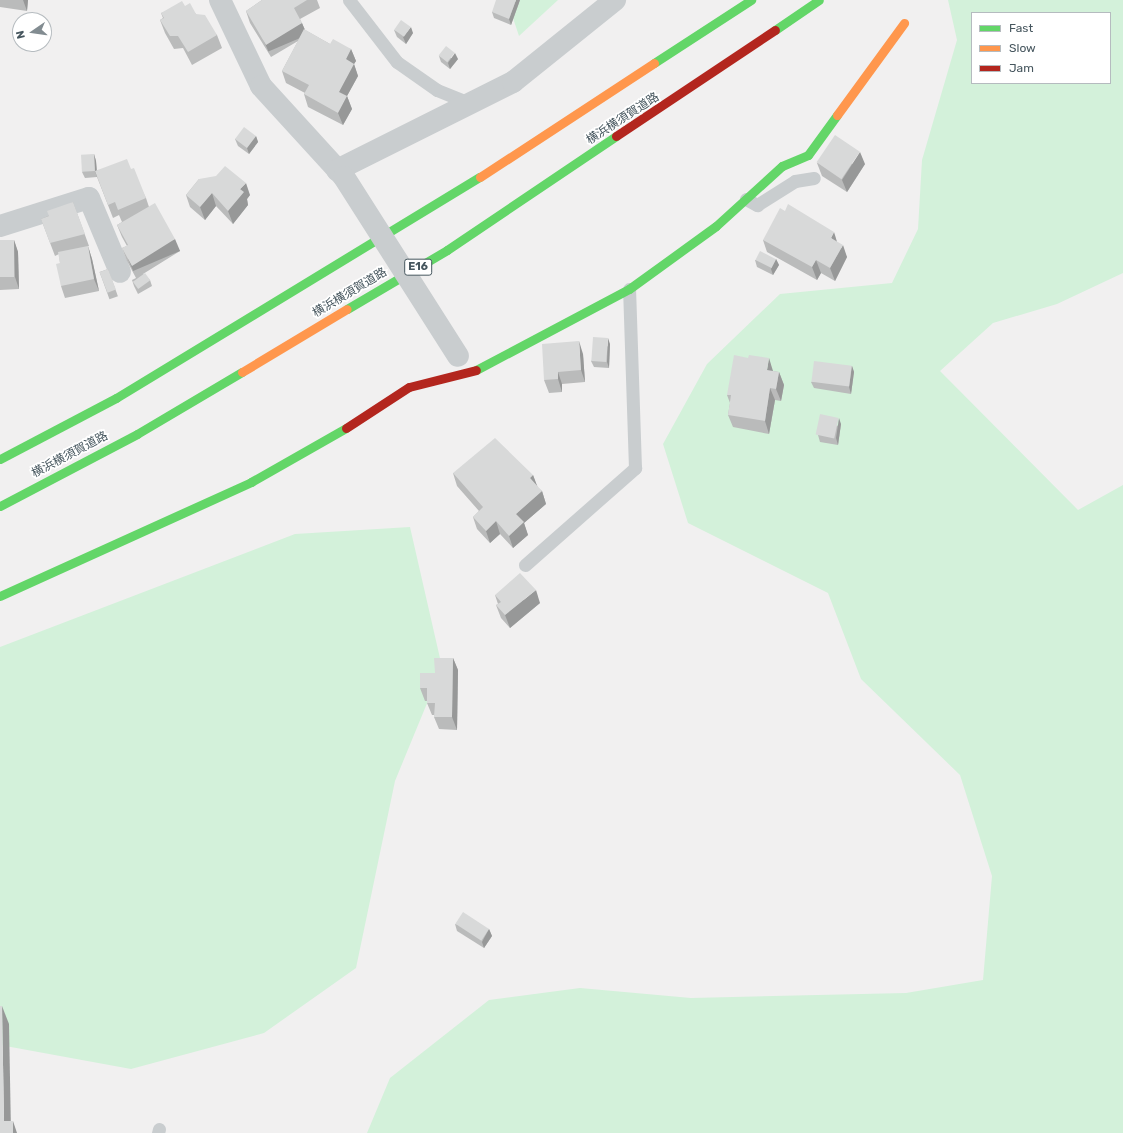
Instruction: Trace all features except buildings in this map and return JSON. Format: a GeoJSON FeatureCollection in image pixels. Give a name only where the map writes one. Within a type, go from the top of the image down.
{"type":"FeatureCollection","features":[{"type":"Feature","properties":{"kind":"main road"},"geometry":{"type":"LineString","coordinates":[[0,460],[116,398],[427,212],[751,0]]}},
{"type":"Feature","properties":{"kind":"main road","name":"横浜横須賀道路"},"geometry":{"type":"LineString","coordinates":[[0,506],[136,434],[447,250],[819,0]]}},
{"type":"Feature","properties":{"kind":"main road"},"geometry":{"type":"LineString","coordinates":[[0,596],[251,482],[316,447],[409,387],[463,365],[629,289],[716,226],[782,166],[808,155],[904,23]]}},
{"type":"Feature","properties":{"kind":"street"},"geometry":{"type":"LineString","coordinates":[[220,0],[261,86],[341,174],[463,365]]}},
{"type":"Feature","properties":{"kind":"street"},"geometry":{"type":"LineString","coordinates":[[341,174],[470,103],[513,82],[615,0]]}},
{"type":"Feature","properties":{"kind":"street"},"geometry":{"type":"LineString","coordinates":[[0,226],[89,198],[120,272]]}},
{"type":"Feature","properties":{"kind":"lane"},"geometry":{"type":"LineString","coordinates":[[349,0],[397,62],[437,90],[470,103]]}},
{"type":"Feature","properties":{"kind":"lane"},"geometry":{"type":"LineString","coordinates":[[746,199],[757,206],[795,181],[814,178]]}},
{"type":"Feature","properties":{"kind":"lane"},"geometry":{"type":"LineString","coordinates":[[524,565],[635,468],[629,289]]}},
{"type":"Feature","properties":{"kind":"green space"},"geometry":{"type":"Polygon","coordinates":[[[507,0],[558,0],[519,36],[507,0]]]}},
{"type":"Feature","properties":{"kind":"green space"},"geometry":{"type":"Polygon","coordinates":[[[948,0],[1123,0],[1123,273],[1057,304],[993,323],[940,371],[1078,510],[1123,485],[1123,1133],[367,1133],[390,1078],[489,1000],[580,988],[691,998],[906,993],[983,980],[992,876],[960,775],[861,679],[828,593],[688,523],[663,444],[707,364],[780,294],[892,283],[918,229],[922,160],[957,40],[948,0]]]}},
{"type":"Feature","properties":{"kind":"green space"},"geometry":{"type":"Polygon","coordinates":[[[410,527],[442,667],[395,781],[356,968],[264,1033],[131,1069],[0,1045],[0,647],[295,534],[410,527]]]}},
{"type":"Feature","properties":{"kind":"traffic: fast"},"geometry":{"type":"LineString","coordinates":[[654,63],[751,0]]}},
{"type":"Feature","properties":{"kind":"traffic: fast"},"geometry":{"type":"LineString","coordinates":[[775,30],[819,0]]}},
{"type":"Feature","properties":{"kind":"traffic: fast"},"geometry":{"type":"LineString","coordinates":[[476,370],[629,289],[716,226],[782,166],[808,155],[837,115]]}},
{"type":"Feature","properties":{"kind":"traffic: fast"},"geometry":{"type":"LineString","coordinates":[[347,309],[447,250],[616,136]]}},
{"type":"Feature","properties":{"kind":"traffic: fast"},"geometry":{"type":"LineString","coordinates":[[0,459],[116,398],[480,177]]}},
{"type":"Feature","properties":{"kind":"traffic: fast"},"geometry":{"type":"LineString","coordinates":[[0,506],[137,434],[242,372]]}},
{"type":"Feature","properties":{"kind":"traffic: fast"},"geometry":{"type":"LineString","coordinates":[[0,596],[251,482],[346,428]]}},
{"type":"Feature","properties":{"kind":"traffic: slow"},"geometry":{"type":"LineString","coordinates":[[837,115],[904,23]]}},
{"type":"Feature","properties":{"kind":"traffic: slow"},"geometry":{"type":"LineString","coordinates":[[480,177],[654,63]]}},
{"type":"Feature","properties":{"kind":"traffic: slow"},"geometry":{"type":"LineString","coordinates":[[242,372],[347,309]]}},
{"type":"Feature","properties":{"kind":"traffic: jam"},"geometry":{"type":"LineString","coordinates":[[616,136],[775,30]]}},
{"type":"Feature","properties":{"kind":"traffic: jam"},"geometry":{"type":"LineString","coordinates":[[346,428],[409,387],[476,370]]}}]}
